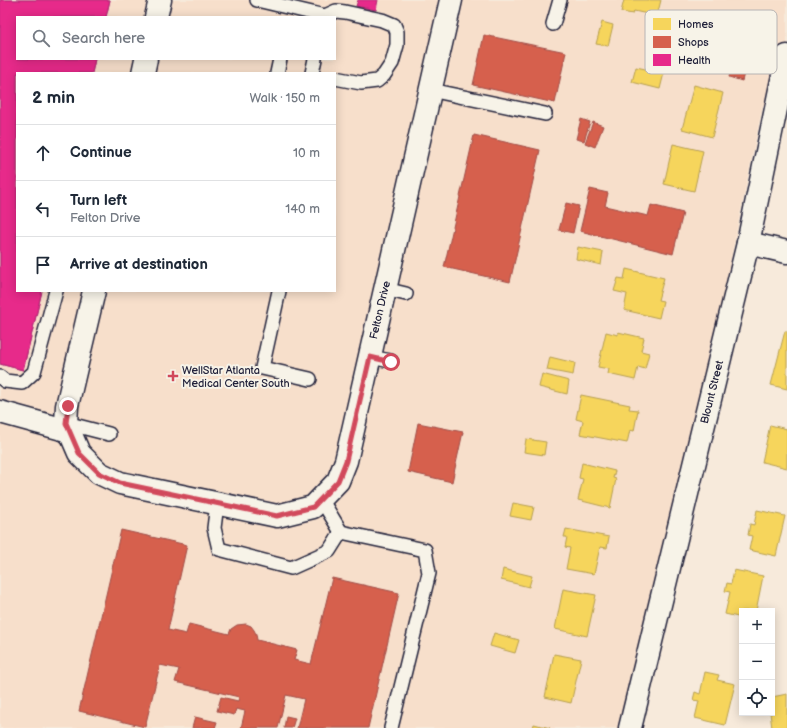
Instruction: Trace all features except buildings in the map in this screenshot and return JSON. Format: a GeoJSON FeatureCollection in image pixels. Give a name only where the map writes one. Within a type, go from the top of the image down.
{"type":"FeatureCollection","features":[{"type":"Feature","properties":{"kind":"street"},"geometry":{"type":"LineString","coordinates":[[156,16],[160,0]]}},
{"type":"Feature","properties":{"kind":"street","name":"Felton Drive"},"geometry":{"type":"LineString","coordinates":[[67,427],[79,453],[99,473],[120,483],[277,516],[313,507],[338,481],[346,461],[370,357],[395,292],[430,90],[451,0]]}},
{"type":"Feature","properties":{"kind":"street","name":"Blount Street"},"geometry":{"type":"LineString","coordinates":[[630,728],[748,243],[787,56]]}},
{"type":"Feature","properties":{"kind":"street"},"geometry":{"type":"LineString","coordinates":[[143,72],[146,60]]}},
{"type":"Feature","properties":{"kind":"street"},"geometry":{"type":"LineString","coordinates":[[748,243],[787,252]]}},
{"type":"Feature","properties":{"kind":"street"},"geometry":{"type":"LineString","coordinates":[[0,412],[67,427],[68,406],[94,292]]}},
{"type":"Feature","properties":{"kind":"lane"},"geometry":{"type":"LineString","coordinates":[[256,0],[325,16],[336,11],[345,12],[382,20],[394,25],[397,32],[397,45],[392,63],[384,75],[377,81],[361,83],[336,78]]}},
{"type":"Feature","properties":{"kind":"lane"},"geometry":{"type":"LineString","coordinates":[[553,24],[560,0]]}},
{"type":"Feature","properties":{"kind":"lane"},"geometry":{"type":"LineString","coordinates":[[277,72],[280,60]]}},
{"type":"Feature","properties":{"kind":"lane"},"geometry":{"type":"LineString","coordinates":[[312,72],[315,60]]}},
{"type":"Feature","properties":{"kind":"lane"},"geometry":{"type":"LineString","coordinates":[[430,90],[545,114]]}},
{"type":"Feature","properties":{"kind":"lane"},"geometry":{"type":"LineString","coordinates":[[0,377],[5,381],[22,383],[34,372],[56,292]]}},
{"type":"Feature","properties":{"kind":"lane"},"geometry":{"type":"LineString","coordinates":[[279,292],[262,368],[310,379]]}},
{"type":"Feature","properties":{"kind":"lane"},"geometry":{"type":"LineString","coordinates":[[370,357],[391,362]]}},
{"type":"Feature","properties":{"kind":"lane"},"geometry":{"type":"LineString","coordinates":[[67,427],[109,434]]}},
{"type":"Feature","properties":{"kind":"lane"},"geometry":{"type":"LineString","coordinates":[[321,499],[341,532],[425,550],[429,573],[391,728]]}},
{"type":"Feature","properties":{"kind":"lane"},"geometry":{"type":"LineString","coordinates":[[217,504],[214,528],[219,549],[291,568],[329,551],[341,532]]}},
{"type":"Feature","properties":{"kind":"shaded area"},"geometry":{"type":"Polygon","coordinates":[[[0,0],[787,0],[787,110],[763,105],[633,728],[0,728],[0,0]]]}},
{"type":"Feature","properties":{"kind":"place","name":"WellStar Atlanta Medical Center South"},"geometry":{"type":"Point","coordinates":[173,376]}},
{"type":"Feature","properties":{"kind":"route"},"geometry":{"type":"LineString","coordinates":[[68,406],[66,423],[79,453],[99,473],[120,483],[277,516],[313,507],[338,481],[346,461],[370,357],[391,362]]}}]}
